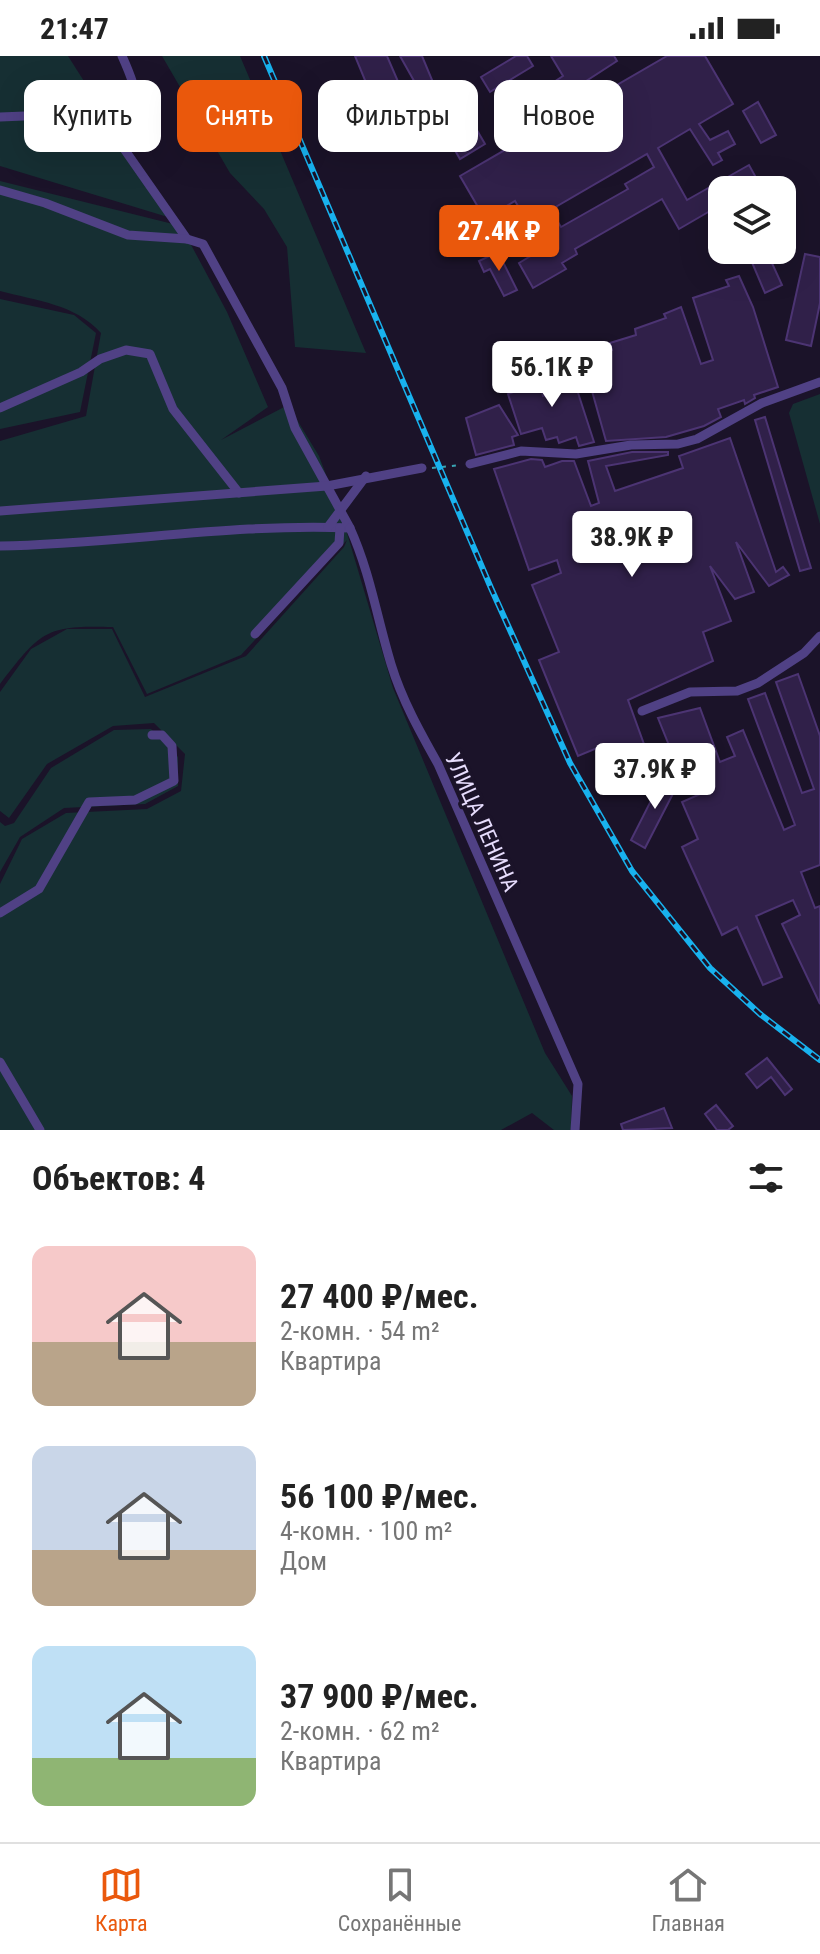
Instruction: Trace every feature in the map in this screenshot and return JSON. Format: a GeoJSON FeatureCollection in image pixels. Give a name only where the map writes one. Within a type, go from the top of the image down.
{"type":"FeatureCollection","features":[{"type":"Feature","properties":{"kind":"street"},"geometry":{"type":"LineString","coordinates":[[122,56],[130,80]]}},
{"type":"Feature","properties":{"kind":"street","name":"УЛИЦА ЛЕНИНА"},"geometry":{"type":"LineString","coordinates":[[0,117],[24,116]]}},
{"type":"Feature","properties":{"kind":"street","name":"УЛИЦА ЛЕНИНА"},"geometry":{"type":"LineString","coordinates":[[127,152],[187,239],[203,244],[282,388],[295,428],[341,510],[410,714],[438,764],[578,1084],[575,1130]]}},
{"type":"Feature","properties":{"kind":"street"},"geometry":{"type":"LineString","coordinates":[[0,190],[45,203],[128,235],[187,239]]}},
{"type":"Feature","properties":{"kind":"street"},"geometry":{"type":"LineString","coordinates":[[0,408],[81,372],[100,359],[126,350],[150,354],[173,409],[239,493]]}},
{"type":"Feature","properties":{"kind":"street"},"geometry":{"type":"LineString","coordinates":[[470,464],[521,451],[576,454],[631,445],[678,444],[697,439],[762,403],[820,382]]}},
{"type":"Feature","properties":{"kind":"street"},"geometry":{"type":"LineString","coordinates":[[0,511],[327,486],[366,476],[422,468]]}},
{"type":"Feature","properties":{"kind":"street"},"geometry":{"type":"LineString","coordinates":[[328,527],[366,476]]}},
{"type":"Feature","properties":{"kind":"street"},"geometry":{"type":"LineString","coordinates":[[0,546],[73,545],[277,526],[345,528],[339,543],[255,634]]}},
{"type":"Feature","properties":{"kind":"street"},"geometry":{"type":"LineString","coordinates":[[642,711],[690,692],[737,691],[758,683],[804,653],[820,636]]}},
{"type":"Feature","properties":{"kind":"street"},"geometry":{"type":"LineString","coordinates":[[0,913],[39,889],[89,802],[135,800],[174,781],[172,746],[162,735],[152,735]]}},
{"type":"Feature","properties":{"kind":"street"},"geometry":{"type":"LineString","coordinates":[[0,1062],[40,1130]]}},
{"type":"Feature","properties":{"kind":"path"},"geometry":{"type":"LineString","coordinates":[[422,468],[470,464]]}},
{"type":"Feature","properties":{"kind":"green space"},"geometry":{"type":"Polygon","coordinates":[[[0,56],[68,56],[83,80],[24,80],[24,152],[129,152],[171,218],[0,166],[0,56]]]}},
{"type":"Feature","properties":{"kind":"green space"},"geometry":{"type":"Polygon","coordinates":[[[162,56],[240,56],[250,80],[177,80],[162,56]]]}},
{"type":"Feature","properties":{"kind":"green space"},"geometry":{"type":"Polygon","coordinates":[[[218,152],[281,152],[366,353],[295,347],[287,247],[264,209],[230,173],[218,152]]]}},
{"type":"Feature","properties":{"kind":"green space"},"geometry":{"type":"Polygon","coordinates":[[[0,181],[181,226],[227,312],[268,407],[221,440],[288,405],[319,456],[344,523],[393,688],[545,1053],[572,1096],[571,1130],[554,1130],[532,1113],[501,1130],[0,1130],[0,884],[22,839],[66,813],[147,809],[181,791],[185,754],[154,723],[113,726],[47,764],[9,818],[0,811],[0,692],[31,649],[67,629],[112,629],[145,697],[246,656],[347,540],[241,655],[147,694],[113,627],[72,628],[58,630],[36,642],[0,684],[0,441],[86,416],[101,333],[91,323],[67,310],[0,291],[0,181]]]}},
{"type":"Feature","properties":{"kind":"green space"},"geometry":{"type":"Polygon","coordinates":[[[0,299],[74,315],[96,333],[80,412],[0,429],[0,299]]]}},
{"type":"Feature","properties":{"kind":"green space"},"geometry":{"type":"Polygon","coordinates":[[[820,394],[820,524],[789,413],[793,404],[820,394]]]}},
{"type":"Feature","properties":{"kind":"green space"},"geometry":{"type":"Polygon","coordinates":[[[151,729],[178,757],[178,786],[145,804],[64,808],[20,837],[0,872],[0,822],[5,826],[14,823],[51,768],[114,730],[151,729]]]}},
{"type":"Feature","properties":{"kind":"building"},"geometry":{"type":"Polygon","coordinates":[[[355,56],[387,56],[397,80],[365,80],[355,56]]]}},
{"type":"Feature","properties":{"kind":"building"},"geometry":{"type":"Polygon","coordinates":[[[400,56],[422,56],[432,80],[414,80],[400,56]]]}},
{"type":"Feature","properties":{"kind":"building"},"geometry":{"type":"Polygon","coordinates":[[[516,56],[527,56],[533,66],[510,80],[494,80],[494,90],[490,92],[481,77],[516,56]]]}},
{"type":"Feature","properties":{"kind":"building"},"geometry":{"type":"Polygon","coordinates":[[[551,56],[614,56],[617,61],[588,80],[557,80],[563,76],[551,56]]]}},
{"type":"Feature","properties":{"kind":"building"},"geometry":{"type":"Polygon","coordinates":[[[667,56],[705,56],[733,104],[699,124],[710,140],[728,131],[735,144],[718,153],[722,160],[713,165],[690,129],[658,148],[687,200],[708,188],[708,212],[679,229],[662,199],[575,249],[577,254],[562,263],[566,269],[533,288],[519,263],[539,251],[531,237],[558,222],[561,227],[628,189],[625,184],[654,167],[647,154],[528,223],[515,201],[485,219],[460,176],[501,152],[623,152],[623,82],[667,56]]]}},
{"type":"Feature","properties":{"kind":"building"},"geometry":{"type":"Polygon","coordinates":[[[758,102],[776,135],[761,143],[743,111],[758,102]]]}},
{"type":"Feature","properties":{"kind":"building"},"geometry":{"type":"Polygon","coordinates":[[[478,132],[485,144],[478,148],[478,132]]]}},
{"type":"Feature","properties":{"kind":"building"},"geometry":{"type":"Polygon","coordinates":[[[456,152],[472,152],[460,159],[456,152]]]}},
{"type":"Feature","properties":{"kind":"building"},"geometry":{"type":"Polygon","coordinates":[[[749,165],[755,176],[730,176],[749,165]]]}},
{"type":"Feature","properties":{"kind":"building"},"geometry":{"type":"Polygon","coordinates":[[[498,252],[517,290],[504,296],[490,269],[484,272],[479,261],[498,252]]]}},
{"type":"Feature","properties":{"kind":"building"},"geometry":{"type":"Polygon","coordinates":[[[805,254],[820,257],[820,303],[811,346],[786,340],[805,254]]]}},
{"type":"Feature","properties":{"kind":"building"},"geometry":{"type":"Polygon","coordinates":[[[753,264],[772,264],[782,285],[765,293],[753,264]]]}},
{"type":"Feature","properties":{"kind":"building"},"geometry":{"type":"Polygon","coordinates":[[[739,276],[753,307],[778,387],[754,395],[755,398],[745,404],[744,400],[718,409],[721,417],[704,426],[666,437],[606,441],[583,359],[612,350],[610,343],[636,335],[635,329],[666,318],[664,314],[681,307],[701,364],[713,360],[693,298],[729,286],[726,280],[739,276]]]}},
{"type":"Feature","properties":{"kind":"building"},"geometry":{"type":"Polygon","coordinates":[[[568,362],[594,442],[579,446],[576,437],[559,443],[557,437],[546,440],[542,428],[521,434],[508,394],[519,390],[517,385],[538,378],[543,396],[561,391],[553,367],[568,362]]]}},
{"type":"Feature","properties":{"kind":"building"},"geometry":{"type":"Polygon","coordinates":[[[499,405],[518,435],[512,437],[514,445],[476,455],[466,418],[499,405]]]}},
{"type":"Feature","properties":{"kind":"building"},"geometry":{"type":"Polygon","coordinates":[[[765,417],[811,568],[800,571],[755,420],[765,417]]]}},
{"type":"Feature","properties":{"kind":"building"},"geometry":{"type":"Polygon","coordinates":[[[730,438],[776,572],[783,567],[789,575],[769,586],[736,542],[754,592],[735,599],[710,566],[731,621],[703,632],[713,661],[628,700],[645,747],[621,756],[625,765],[607,773],[597,748],[578,756],[539,660],[559,652],[532,585],[561,573],[557,560],[529,570],[494,469],[531,459],[542,460],[545,467],[562,461],[574,461],[591,506],[599,503],[588,461],[632,452],[668,452],[668,455],[606,466],[615,491],[683,468],[679,456],[730,438]]]}},
{"type":"Feature","properties":{"kind":"building"},"geometry":{"type":"Polygon","coordinates":[[[798,674],[820,736],[820,865],[801,872],[815,908],[820,906],[820,1004],[782,924],[800,915],[793,900],[756,916],[782,977],[763,985],[737,927],[722,935],[682,847],[698,839],[682,802],[714,788],[704,766],[681,775],[658,718],[700,708],[720,762],[735,756],[727,737],[743,730],[784,830],[795,825],[748,699],[765,693],[802,793],[814,789],[776,682],[798,674]]]}},
{"type":"Feature","properties":{"kind":"building"},"geometry":{"type":"Polygon","coordinates":[[[664,775],[679,782],[645,848],[631,840],[664,775]]]}},
{"type":"Feature","properties":{"kind":"building"},"geometry":{"type":"Polygon","coordinates":[[[767,1058],[792,1089],[785,1095],[771,1077],[757,1088],[746,1074],[767,1058]]]}},
{"type":"Feature","properties":{"kind":"building"},"geometry":{"type":"Polygon","coordinates":[[[716,1105],[733,1126],[728,1130],[717,1130],[705,1114],[716,1105]]]}},
{"type":"Feature","properties":{"kind":"building"},"geometry":{"type":"Polygon","coordinates":[[[664,1108],[672,1128],[623,1130],[621,1124],[664,1108]]]}},
{"type":"Feature","properties":{"kind":"railway"},"geometry":{"type":"LineString","coordinates":[[264,56],[491,588],[570,763],[632,871],[710,968],[760,1014],[820,1060]]}}]}
